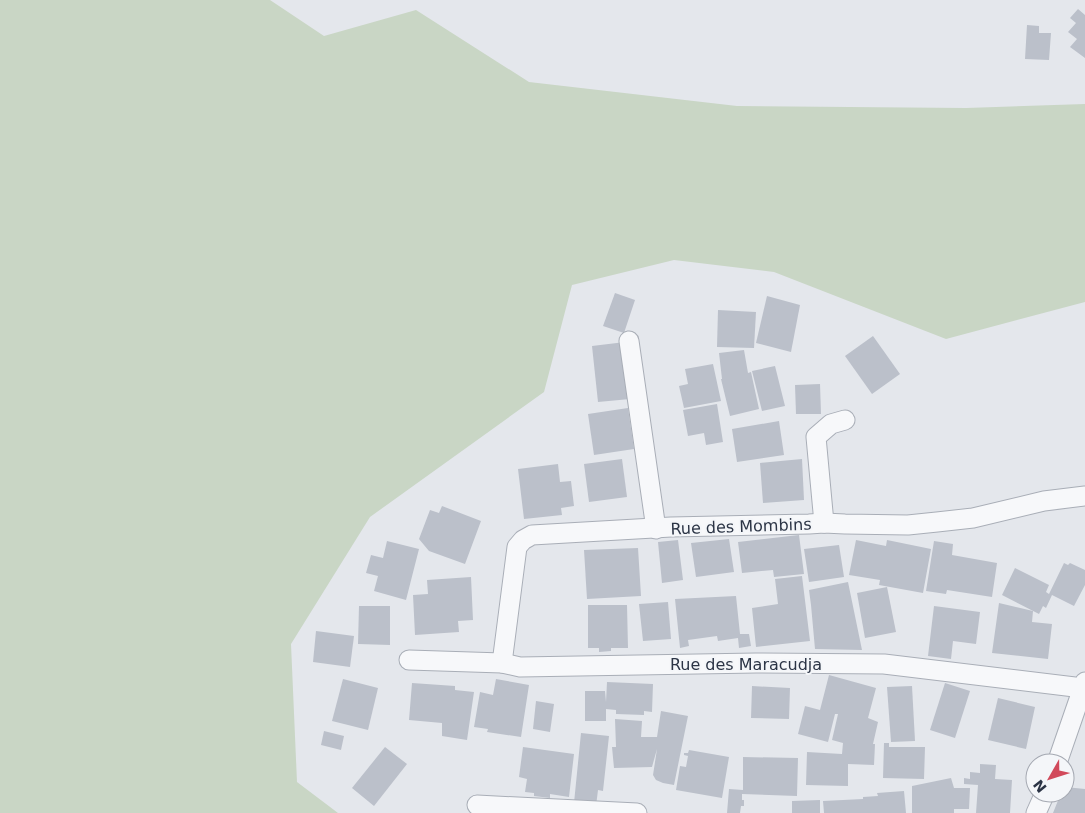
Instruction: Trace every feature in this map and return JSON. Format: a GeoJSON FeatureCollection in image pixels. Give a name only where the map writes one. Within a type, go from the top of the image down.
{"type":"FeatureCollection","features":[{"type":"Feature","properties":{"kind":"street"},"geometry":{"type":"LineString","coordinates":[[629,341],[656,529]]}},
{"type":"Feature","properties":{"kind":"street"},"geometry":{"type":"LineString","coordinates":[[824,523],[816,437],[831,424],[846,420]]}},
{"type":"Feature","properties":{"kind":"street","name":"Rue des Mombins"},"geometry":{"type":"LineString","coordinates":[[502,663],[517,547],[523,540],[532,535],[824,523],[908,525],[973,518],[1044,501],[1085,496]]}},
{"type":"Feature","properties":{"kind":"street","name":"Rue des Maracudja"},"geometry":{"type":"LineString","coordinates":[[409,660],[502,663],[520,667],[756,663],[884,664],[1084,685]]}},
{"type":"Feature","properties":{"kind":"street"},"geometry":{"type":"LineString","coordinates":[[1060,753],[1084,685]]}},
{"type":"Feature","properties":{"kind":"street"},"geometry":{"type":"LineString","coordinates":[[478,805],[637,813]]}},
{"type":"Feature","properties":{"kind":"green space"},"geometry":{"type":"Polygon","coordinates":[[[0,0],[270,0],[324,36],[416,10],[529,82],[737,106],[966,108],[1085,104],[1085,302],[946,339],[774,272],[674,260],[572,285],[544,392],[370,517],[291,644],[297,782],[338,813],[0,813],[0,0]]]}},
{"type":"Feature","properties":{"kind":"building"},"geometry":{"type":"Polygon","coordinates":[[[1078,9],[1085,15],[1085,58],[1070,47],[1077,39],[1068,32],[1076,23],[1070,18],[1078,9]]]}},
{"type":"Feature","properties":{"kind":"building"},"geometry":{"type":"Polygon","coordinates":[[[1027,25],[1039,26],[1039,33],[1051,33],[1049,60],[1025,59],[1027,25]]]}},
{"type":"Feature","properties":{"kind":"building"},"geometry":{"type":"Polygon","coordinates":[[[615,293],[635,300],[624,333],[603,326],[615,293]]]}},
{"type":"Feature","properties":{"kind":"building"},"geometry":{"type":"Polygon","coordinates":[[[767,296],[800,305],[791,352],[756,343],[767,296]]]}},
{"type":"Feature","properties":{"kind":"building"},"geometry":{"type":"Polygon","coordinates":[[[718,310],[756,312],[754,348],[717,347],[718,310]]]}},
{"type":"Feature","properties":{"kind":"building"},"geometry":{"type":"Polygon","coordinates":[[[873,336],[900,374],[872,394],[845,356],[873,336]]]}},
{"type":"Feature","properties":{"kind":"building"},"geometry":{"type":"Polygon","coordinates":[[[625,342],[630,399],[598,402],[592,346],[625,342]]]}},
{"type":"Feature","properties":{"kind":"building"},"geometry":{"type":"Polygon","coordinates":[[[744,350],[748,373],[751,372],[759,409],[730,416],[721,379],[719,353],[744,350]]]}},
{"type":"Feature","properties":{"kind":"building"},"geometry":{"type":"Polygon","coordinates":[[[713,364],[721,401],[684,408],[679,386],[688,384],[685,369],[713,364]]]}},
{"type":"Feature","properties":{"kind":"building"},"geometry":{"type":"Polygon","coordinates":[[[775,366],[785,406],[762,411],[752,371],[775,366]]]}},
{"type":"Feature","properties":{"kind":"building"},"geometry":{"type":"Polygon","coordinates":[[[820,384],[821,414],[796,414],[795,385],[820,384]]]}},
{"type":"Feature","properties":{"kind":"building"},"geometry":{"type":"Polygon","coordinates":[[[717,404],[723,442],[706,445],[704,433],[688,436],[683,410],[717,404]]]}},
{"type":"Feature","properties":{"kind":"building"},"geometry":{"type":"Polygon","coordinates":[[[628,408],[634,449],[594,455],[588,414],[628,408]]]}},
{"type":"Feature","properties":{"kind":"building"},"geometry":{"type":"Polygon","coordinates":[[[779,421],[784,455],[737,462],[732,429],[779,421]]]}},
{"type":"Feature","properties":{"kind":"building"},"geometry":{"type":"Polygon","coordinates":[[[622,459],[627,497],[589,502],[584,464],[622,459]]]}},
{"type":"Feature","properties":{"kind":"building"},"geometry":{"type":"Polygon","coordinates":[[[802,459],[804,500],[763,503],[760,463],[802,459]]]}},
{"type":"Feature","properties":{"kind":"building"},"geometry":{"type":"Polygon","coordinates":[[[558,464],[560,482],[571,481],[574,506],[561,508],[562,515],[524,519],[518,469],[558,464]]]}},
{"type":"Feature","properties":{"kind":"building"},"geometry":{"type":"Polygon","coordinates":[[[442,506],[481,521],[465,564],[429,551],[419,539],[430,510],[439,513],[442,506]]]}},
{"type":"Feature","properties":{"kind":"building"},"geometry":{"type":"Polygon","coordinates":[[[799,535],[804,574],[774,577],[773,570],[742,573],[738,542],[799,535]]]}},
{"type":"Feature","properties":{"kind":"building"},"geometry":{"type":"Polygon","coordinates":[[[729,539],[734,572],[696,577],[691,543],[729,539]]]}},
{"type":"Feature","properties":{"kind":"building"},"geometry":{"type":"Polygon","coordinates":[[[678,540],[683,580],[662,583],[658,542],[678,540]]]}},
{"type":"Feature","properties":{"kind":"building"},"geometry":{"type":"Polygon","coordinates":[[[856,540],[886,546],[887,540],[931,549],[923,593],[879,585],[880,580],[849,575],[856,540]]]}},
{"type":"Feature","properties":{"kind":"building"},"geometry":{"type":"Polygon","coordinates":[[[387,541],[419,549],[406,600],[374,591],[378,576],[366,573],[371,555],[383,558],[387,541]]]}},
{"type":"Feature","properties":{"kind":"building"},"geometry":{"type":"Polygon","coordinates":[[[934,541],[953,544],[952,555],[997,563],[992,597],[947,590],[946,594],[926,591],[934,541]]]}},
{"type":"Feature","properties":{"kind":"building"},"geometry":{"type":"Polygon","coordinates":[[[839,545],[844,577],[809,582],[804,549],[839,545]]]}},
{"type":"Feature","properties":{"kind":"building"},"geometry":{"type":"Polygon","coordinates":[[[638,548],[641,596],[587,599],[584,550],[638,548]]]}},
{"type":"Feature","properties":{"kind":"building"},"geometry":{"type":"Polygon","coordinates":[[[1064,563],[1068,565],[1070,563],[1085,570],[1085,585],[1074,606],[1052,595],[1046,608],[1043,606],[1039,614],[1002,595],[1015,568],[1049,585],[1046,592],[1049,594],[1064,563]]]}},
{"type":"Feature","properties":{"kind":"building"},"geometry":{"type":"Polygon","coordinates":[[[802,576],[810,641],[756,647],[752,608],[778,604],[775,579],[802,576]]]}},
{"type":"Feature","properties":{"kind":"building"},"geometry":{"type":"Polygon","coordinates":[[[471,577],[473,620],[458,621],[459,632],[415,635],[413,595],[428,594],[427,580],[471,577]]]}},
{"type":"Feature","properties":{"kind":"building"},"geometry":{"type":"Polygon","coordinates":[[[848,582],[862,650],[815,649],[809,590],[848,582]]]}},
{"type":"Feature","properties":{"kind":"building"},"geometry":{"type":"Polygon","coordinates":[[[887,587],[896,632],[865,638],[857,593],[887,587]]]}},
{"type":"Feature","properties":{"kind":"building"},"geometry":{"type":"Polygon","coordinates":[[[736,596],[740,634],[749,634],[751,646],[739,648],[738,638],[718,641],[717,636],[688,640],[689,646],[680,648],[675,599],[736,596]]]}},
{"type":"Feature","properties":{"kind":"building"},"geometry":{"type":"Polygon","coordinates":[[[668,602],[671,639],[643,641],[639,604],[668,602]]]}},
{"type":"Feature","properties":{"kind":"building"},"geometry":{"type":"Polygon","coordinates":[[[999,603],[1033,611],[1032,622],[1052,624],[1048,659],[992,653],[999,603]]]}},
{"type":"Feature","properties":{"kind":"building"},"geometry":{"type":"Polygon","coordinates":[[[588,605],[627,605],[628,648],[611,648],[611,651],[599,652],[599,648],[588,648],[588,605]]]}},
{"type":"Feature","properties":{"kind":"building"},"geometry":{"type":"Polygon","coordinates":[[[359,606],[390,606],[390,645],[358,644],[359,606]]]}},
{"type":"Feature","properties":{"kind":"building"},"geometry":{"type":"Polygon","coordinates":[[[934,606],[980,612],[976,644],[953,641],[951,659],[928,656],[934,606]]]}},
{"type":"Feature","properties":{"kind":"building"},"geometry":{"type":"Polygon","coordinates":[[[316,631],[354,636],[350,667],[313,662],[316,631]]]}},
{"type":"Feature","properties":{"kind":"building"},"geometry":{"type":"Polygon","coordinates":[[[829,675],[876,688],[868,718],[878,722],[873,744],[875,744],[874,765],[848,764],[848,786],[806,785],[807,752],[842,754],[843,743],[832,740],[838,714],[835,714],[828,742],[798,734],[805,706],[820,710],[829,675]]]}},
{"type":"Feature","properties":{"kind":"building"},"geometry":{"type":"Polygon","coordinates":[[[343,679],[378,688],[368,730],[332,721],[343,679]]]}},
{"type":"Feature","properties":{"kind":"building"},"geometry":{"type":"Polygon","coordinates":[[[496,679],[529,685],[521,737],[487,732],[488,729],[474,727],[480,692],[493,695],[496,679]]]}},
{"type":"Feature","properties":{"kind":"building"},"geometry":{"type":"Polygon","coordinates":[[[607,682],[653,684],[652,712],[644,711],[644,715],[616,714],[616,710],[606,709],[606,721],[585,721],[585,691],[605,691],[606,702],[607,682]]]}},
{"type":"Feature","properties":{"kind":"building"},"geometry":{"type":"Polygon","coordinates":[[[412,683],[455,686],[455,690],[474,692],[467,740],[442,736],[442,723],[409,720],[412,683]]]}},
{"type":"Feature","properties":{"kind":"building"},"geometry":{"type":"Polygon","coordinates":[[[945,683],[970,691],[955,738],[930,730],[945,683]]]}},
{"type":"Feature","properties":{"kind":"building"},"geometry":{"type":"Polygon","coordinates":[[[752,686],[790,688],[789,719],[751,718],[752,686]]]}},
{"type":"Feature","properties":{"kind":"building"},"geometry":{"type":"Polygon","coordinates":[[[912,686],[915,741],[891,742],[887,687],[912,686]]]}},
{"type":"Feature","properties":{"kind":"building"},"geometry":{"type":"Polygon","coordinates":[[[998,698],[1035,707],[1026,749],[988,740],[998,698]]]}},
{"type":"Feature","properties":{"kind":"building"},"geometry":{"type":"Polygon","coordinates":[[[536,701],[554,704],[550,732],[533,729],[536,701]]]}},
{"type":"Feature","properties":{"kind":"building"},"geometry":{"type":"Polygon","coordinates":[[[661,711],[688,716],[674,785],[656,780],[653,775],[657,749],[652,767],[614,768],[612,747],[616,747],[615,719],[642,721],[641,737],[657,737],[661,711]]]}},
{"type":"Feature","properties":{"kind":"building"},"geometry":{"type":"Polygon","coordinates":[[[324,731],[344,736],[341,750],[321,745],[324,731]]]}},
{"type":"Feature","properties":{"kind":"building"},"geometry":{"type":"Polygon","coordinates":[[[581,733],[609,736],[603,791],[598,790],[596,806],[574,803],[581,733]]]}},
{"type":"Feature","properties":{"kind":"building"},"geometry":{"type":"Polygon","coordinates":[[[884,743],[889,743],[889,747],[925,747],[924,779],[883,778],[884,743]]]}},
{"type":"Feature","properties":{"kind":"building"},"geometry":{"type":"Polygon","coordinates":[[[385,747],[407,764],[374,806],[352,788],[385,747]]]}},
{"type":"Feature","properties":{"kind":"building"},"geometry":{"type":"Polygon","coordinates":[[[523,747],[574,754],[569,797],[550,794],[550,798],[534,796],[534,793],[525,792],[527,779],[519,777],[523,747]]]}},
{"type":"Feature","properties":{"kind":"building"},"geometry":{"type":"Polygon","coordinates":[[[689,750],[729,757],[722,798],[676,790],[680,766],[686,767],[688,756],[684,755],[684,753],[688,753],[689,750]]]}},
{"type":"Feature","properties":{"kind":"building"},"geometry":{"type":"Polygon","coordinates":[[[743,757],[798,758],[797,796],[742,794],[744,806],[741,806],[740,813],[727,813],[729,789],[743,790],[743,757]]]}},
{"type":"Feature","properties":{"kind":"building"},"geometry":{"type":"Polygon","coordinates":[[[980,764],[996,765],[995,779],[1012,780],[1010,813],[976,813],[978,785],[964,784],[964,778],[970,779],[970,772],[980,773],[980,764]]]}},
{"type":"Feature","properties":{"kind":"building"},"geometry":{"type":"Polygon","coordinates":[[[951,778],[954,788],[970,788],[969,809],[954,809],[954,813],[912,813],[912,786],[951,778]]]}},
{"type":"Feature","properties":{"kind":"building"},"geometry":{"type":"Polygon","coordinates":[[[1075,788],[1085,789],[1085,813],[1053,813],[1057,803],[1075,803],[1075,788]]]}},
{"type":"Feature","properties":{"kind":"building"},"geometry":{"type":"Polygon","coordinates":[[[904,791],[906,813],[824,813],[823,801],[863,799],[863,797],[878,796],[877,793],[904,791]]]}},
{"type":"Feature","properties":{"kind":"building"},"geometry":{"type":"Polygon","coordinates":[[[820,800],[820,813],[792,813],[792,801],[820,800]]]}}]}
